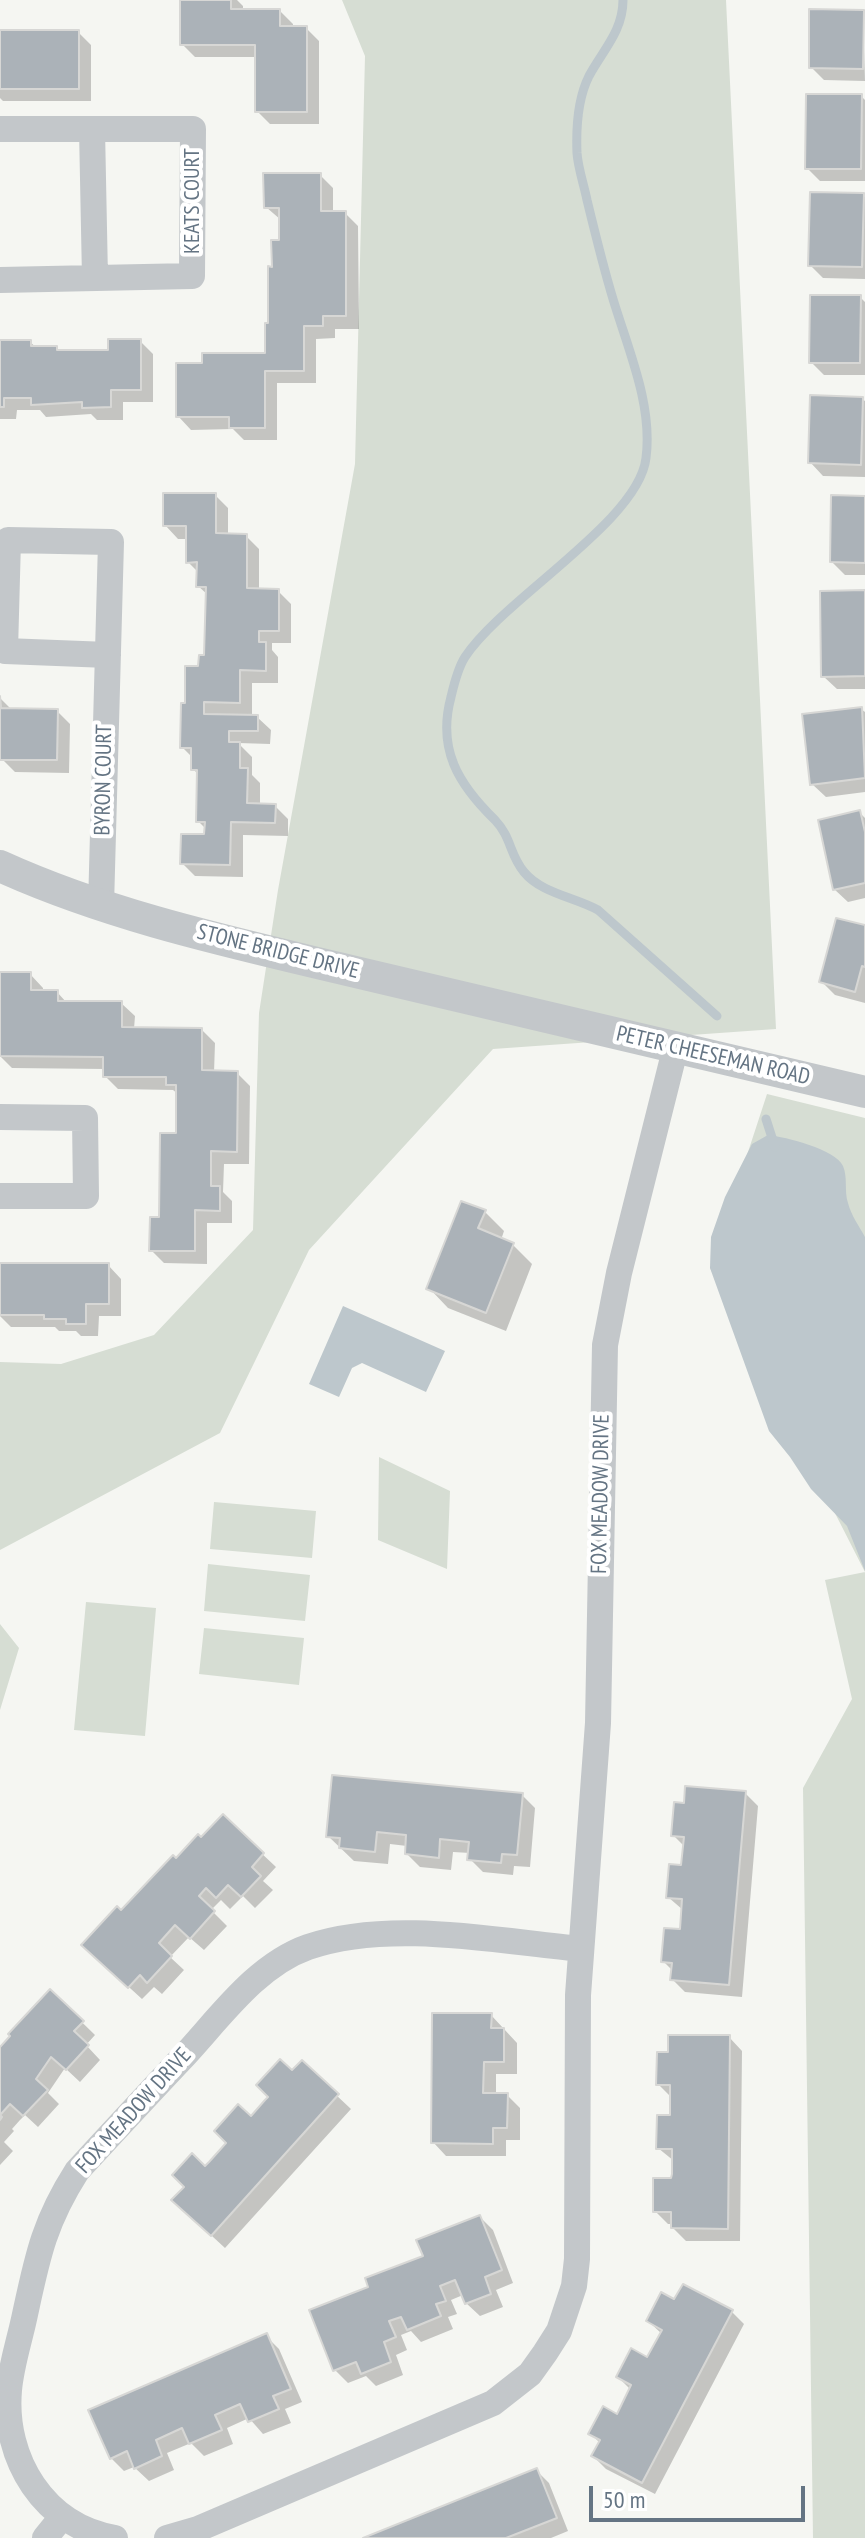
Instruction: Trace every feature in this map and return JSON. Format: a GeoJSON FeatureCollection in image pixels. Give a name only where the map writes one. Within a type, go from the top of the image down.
{"type":"FeatureCollection","features":[{"type":"Feature","properties":{"kind":"street","name":"KEATS COURT"},"geometry":{"type":"LineString","coordinates":[[0,129],[193,129],[192,276],[0,280]]}},
{"type":"Feature","properties":{"kind":"street"},"geometry":{"type":"LineString","coordinates":[[92,129],[95,278]]}},
{"type":"Feature","properties":{"kind":"street","name":"BYRON COURT"},"geometry":{"type":"LineString","coordinates":[[101,906],[108,655],[111,542],[8,540],[5,651],[108,655]]}},
{"type":"Feature","properties":{"kind":"street","name":"STONE BRIDGE DRIVE"},"geometry":{"type":"LineString","coordinates":[[0,866],[101,906],[258,949],[560,1023]]}},
{"type":"Feature","properties":{"kind":"street","name":"PETER CHEESEMAN ROAD"},"geometry":{"type":"LineString","coordinates":[[560,1023],[676,1046],[865,1092]]}},
{"type":"Feature","properties":{"kind":"street","name":"FOX MEADOW DRIVE"},"geometry":{"type":"LineString","coordinates":[[167,2538],[198,2529],[468,2416],[511,2391],[530,2374],[569,2310],[577,2259],[578,2007],[598,1723],[605,1345],[619,1273],[676,1046]]}},
{"type":"Feature","properties":{"kind":"street"},"geometry":{"type":"LineString","coordinates":[[0,1117],[85,1118],[86,1196],[0,1196]]}},
{"type":"Feature","properties":{"kind":"street","name":"FOX MEADOW DRIVE"},"geometry":{"type":"LineString","coordinates":[[115,2538],[83,2529],[62,2517],[42,2499],[30,2483],[9,2428],[9,2387],[37,2257],[48,2223],[71,2180],[249,1985],[305,1948],[352,1936],[415,1933],[581,1949]]}},
{"type":"Feature","properties":{"kind":"street"},"geometry":{"type":"LineString","coordinates":[[45,2538],[62,2517]]}},
{"type":"Feature","properties":{"kind":"shaded area"},"geometry":{"type":"Polygon","coordinates":[[[342,0],[726,0],[776,1029],[493,1049],[309,1250],[220,1433],[0,1550],[0,1362],[61,1364],[154,1335],[253,1230],[259,1013],[278,890],[355,464],[365,56],[342,0]]]}},
{"type":"Feature","properties":{"kind":"shaded area"},"geometry":{"type":"Polygon","coordinates":[[[767,1094],[865,1118],[865,1572],[710,1268],[767,1094]]]}},
{"type":"Feature","properties":{"kind":"shaded area"},"geometry":{"type":"Polygon","coordinates":[[[768,1135],[809,1145],[838,1160],[843,1166],[849,1207],[865,1237],[865,1571],[847,1526],[811,1489],[769,1431],[710,1268],[711,1237],[725,1197],[752,1144],[768,1135]]]}},
{"type":"Feature","properties":{"kind":"shaded area"},"geometry":{"type":"Polygon","coordinates":[[[343,1306],[445,1351],[426,1392],[362,1363],[352,1368],[339,1397],[309,1384],[343,1306]]]}},
{"type":"Feature","properties":{"kind":"shaded area"},"geometry":{"type":"Polygon","coordinates":[[[379,1457],[450,1491],[447,1569],[378,1540],[379,1457]]]}},
{"type":"Feature","properties":{"kind":"shaded area"},"geometry":{"type":"Polygon","coordinates":[[[214,1502],[316,1511],[312,1558],[210,1549],[214,1502]]]}},
{"type":"Feature","properties":{"kind":"shaded area"},"geometry":{"type":"Polygon","coordinates":[[[208,1564],[310,1575],[305,1621],[204,1611],[208,1564]]]}},
{"type":"Feature","properties":{"kind":"shaded area"},"geometry":{"type":"Polygon","coordinates":[[[865,1572],[865,2538],[813,2538],[803,1788],[852,1699],[825,1580],[865,1572]]]}},
{"type":"Feature","properties":{"kind":"shaded area"},"geometry":{"type":"Polygon","coordinates":[[[86,1602],[156,1608],[145,1736],[74,1730],[86,1602]]]}},
{"type":"Feature","properties":{"kind":"shaded area"},"geometry":{"type":"Polygon","coordinates":[[[0,1624],[19,1648],[0,1710],[0,1624]]]}},
{"type":"Feature","properties":{"kind":"shaded area"},"geometry":{"type":"Polygon","coordinates":[[[204,1628],[304,1638],[299,1685],[199,1674],[204,1628]]]}},
{"type":"Feature","properties":{"kind":"building"},"geometry":{"type":"Polygon","coordinates":[[[180,0],[231,0],[231,9],[280,9],[280,26],[307,26],[307,112],[255,112],[255,45],[180,45],[180,0]]]}},
{"type":"Feature","properties":{"kind":"building"},"geometry":{"type":"Polygon","coordinates":[[[809,9],[864,10],[863,69],[809,68],[809,9]]]}},
{"type":"Feature","properties":{"kind":"building"},"geometry":{"type":"Polygon","coordinates":[[[0,30],[79,30],[79,89],[0,89],[0,30]]]}},
{"type":"Feature","properties":{"kind":"building"},"geometry":{"type":"Polygon","coordinates":[[[806,94],[862,94],[861,169],[805,169],[806,94]]]}},
{"type":"Feature","properties":{"kind":"building"},"geometry":{"type":"Polygon","coordinates":[[[263,173],[321,173],[321,211],[346,211],[346,316],[323,316],[323,326],[304,326],[304,371],[265,371],[265,428],[229,428],[229,417],[176,417],[176,363],[202,363],[202,353],[265,353],[268,266],[272,267],[271,240],[279,240],[279,208],[264,208],[263,173]]]}},
{"type":"Feature","properties":{"kind":"building"},"geometry":{"type":"Polygon","coordinates":[[[810,192],[864,193],[862,267],[808,266],[810,192]]]}},
{"type":"Feature","properties":{"kind":"building"},"geometry":{"type":"Polygon","coordinates":[[[810,295],[861,295],[860,363],[809,363],[810,295]]]}},
{"type":"Feature","properties":{"kind":"building"},"geometry":{"type":"Polygon","coordinates":[[[108,339],[141,339],[141,390],[111,390],[111,407],[82,408],[82,402],[31,405],[31,398],[4,398],[4,407],[0,407],[0,340],[31,340],[31,346],[57,346],[57,350],[108,350],[108,339]]]}},
{"type":"Feature","properties":{"kind":"building"},"geometry":{"type":"Polygon","coordinates":[[[810,395],[863,397],[861,465],[808,463],[810,395]]]}},
{"type":"Feature","properties":{"kind":"building"},"geometry":{"type":"Polygon","coordinates":[[[163,493],[216,493],[216,533],[247,534],[247,588],[279,589],[279,631],[259,631],[259,642],[266,642],[266,671],[240,670],[240,703],[204,702],[204,714],[258,715],[258,731],[229,731],[229,742],[240,742],[240,768],[248,768],[247,803],[276,804],[275,823],[231,822],[230,865],[180,864],[181,834],[204,834],[205,822],[196,822],[197,770],[191,770],[191,748],[180,748],[185,666],[198,666],[199,655],[204,655],[206,587],[196,587],[197,562],[186,563],[186,526],[163,526],[163,493]]]}},
{"type":"Feature","properties":{"kind":"building"},"geometry":{"type":"Polygon","coordinates":[[[831,495],[865,496],[865,563],[830,562],[831,495]]]}},
{"type":"Feature","properties":{"kind":"building"},"geometry":{"type":"Polygon","coordinates":[[[865,590],[865,676],[821,677],[820,591],[865,590]]]}},
{"type":"Feature","properties":{"kind":"building"},"geometry":{"type":"Polygon","coordinates":[[[0,696],[1,708],[58,709],[57,760],[0,760],[0,696]]]}},
{"type":"Feature","properties":{"kind":"building"},"geometry":{"type":"Polygon","coordinates":[[[862,707],[865,778],[810,785],[802,714],[862,707]]]}},
{"type":"Feature","properties":{"kind":"building"},"geometry":{"type":"Polygon","coordinates":[[[860,810],[865,832],[865,883],[833,890],[818,820],[860,810]]]}},
{"type":"Feature","properties":{"kind":"building"},"geometry":{"type":"Polygon","coordinates":[[[836,918],[865,925],[865,967],[862,966],[855,992],[819,982],[836,918]]]}},
{"type":"Feature","properties":{"kind":"building"},"geometry":{"type":"Polygon","coordinates":[[[0,972],[31,972],[31,990],[58,990],[58,1001],[122,1001],[122,1027],[202,1028],[202,1070],[238,1071],[237,1152],[211,1151],[211,1186],[220,1186],[220,1211],[195,1210],[195,1251],[149,1251],[150,1217],[159,1217],[160,1133],[176,1133],[176,1085],[166,1085],[166,1077],[103,1077],[103,1057],[0,1056],[0,972]]]}},
{"type":"Feature","properties":{"kind":"building"},"geometry":{"type":"Polygon","coordinates":[[[461,1201],[486,1210],[478,1228],[514,1243],[486,1313],[426,1289],[461,1201]]]}},
{"type":"Feature","properties":{"kind":"building"},"geometry":{"type":"Polygon","coordinates":[[[0,1263],[109,1263],[109,1304],[86,1304],[86,1324],[66,1324],[66,1319],[44,1319],[44,1315],[0,1315],[0,1263]]]}},
{"type":"Feature","properties":{"kind":"building"},"geometry":{"type":"Polygon","coordinates":[[[332,1775],[523,1793],[517,1855],[502,1854],[501,1863],[467,1860],[469,1842],[440,1839],[439,1858],[405,1854],[406,1835],[377,1832],[375,1852],[339,1848],[340,1838],[326,1837],[332,1775]]]}},
{"type":"Feature","properties":{"kind":"building"},"geometry":{"type":"Polygon","coordinates":[[[685,1786],[746,1791],[729,1985],[670,1980],[672,1963],[661,1962],[664,1928],[680,1929],[682,1899],[666,1898],[669,1864],[681,1865],[684,1837],[671,1836],[674,1802],[684,1803],[685,1786]]]}},
{"type":"Feature","properties":{"kind":"building"},"geometry":{"type":"Polygon","coordinates":[[[223,1814],[264,1853],[252,1867],[261,1876],[241,1897],[228,1885],[216,1898],[206,1888],[199,1896],[215,1911],[190,1939],[175,1925],[159,1943],[172,1956],[147,1983],[140,1975],[128,1988],[81,1945],[117,1906],[121,1910],[173,1855],[176,1858],[198,1834],[201,1837],[223,1814]]]}},
{"type":"Feature","properties":{"kind":"building"},"geometry":{"type":"Polygon","coordinates":[[[50,1989],[84,2021],[74,2031],[89,2045],[66,2070],[51,2057],[36,2079],[48,2090],[23,2116],[10,2104],[0,2115],[0,2047],[10,2036],[8,2034],[50,1989]]]}},
{"type":"Feature","properties":{"kind":"building"},"geometry":{"type":"Polygon","coordinates":[[[432,2013],[492,2013],[491,2028],[504,2028],[504,2062],[484,2062],[483,2093],[508,2093],[507,2128],[493,2128],[493,2144],[431,2143],[432,2013]]]}},
{"type":"Feature","properties":{"kind":"building"},"geometry":{"type":"Polygon","coordinates":[[[668,2035],[730,2035],[728,2229],[671,2228],[671,2212],[653,2212],[653,2178],[671,2178],[672,2174],[672,2149],[656,2149],[657,2115],[670,2115],[670,2085],[656,2085],[657,2052],[668,2052],[668,2035]]]}},
{"type":"Feature","properties":{"kind":"building"},"geometry":{"type":"Polygon","coordinates":[[[280,2059],[292,2070],[302,2060],[339,2094],[211,2236],[171,2200],[184,2187],[172,2175],[192,2153],[205,2166],[209,2162],[226,2143],[214,2131],[238,2104],[251,2116],[268,2097],[256,2085],[280,2059]]]}},
{"type":"Feature","properties":{"kind":"building"},"geometry":{"type":"Polygon","coordinates":[[[480,2215],[502,2270],[485,2277],[491,2294],[465,2304],[455,2280],[440,2286],[446,2301],[436,2304],[441,2316],[407,2330],[401,2317],[389,2321],[396,2337],[384,2342],[391,2362],[361,2374],[356,2362],[333,2371],[309,2310],[368,2287],[365,2278],[423,2256],[416,2240],[480,2215]]]}},
{"type":"Feature","properties":{"kind":"building"},"geometry":{"type":"Polygon","coordinates":[[[683,2284],[733,2310],[642,2483],[591,2456],[600,2440],[588,2434],[603,2406],[617,2414],[631,2385],[616,2377],[631,2348],[647,2357],[662,2330],[646,2321],[661,2292],[674,2299],[683,2284]]]}},
{"type":"Feature","properties":{"kind":"building"},"geometry":{"type":"Polygon","coordinates":[[[267,2333],[291,2389],[273,2396],[279,2409],[248,2422],[240,2404],[215,2415],[222,2430],[189,2444],[182,2428],[156,2440],[162,2456],[134,2469],[127,2451],[110,2459],[88,2410],[267,2333]]]}},
{"type":"Feature","properties":{"kind":"building"},"geometry":{"type":"Polygon","coordinates":[[[537,2468],[557,2518],[506,2538],[363,2538],[537,2468]]]}},
{"type":"Feature","properties":{"kind":"waterway"},"geometry":{"type":"LineString","coordinates":[[623,0],[616,31],[582,94],[577,123],[577,153],[602,262],[643,398],[646,458],[638,482],[620,508],[483,634],[465,657],[452,692],[447,733],[449,749],[461,779],[501,827],[524,872],[539,885],[598,910],[717,1016]]}},
{"type":"Feature","properties":{"kind":"waterway"},"geometry":{"type":"LineString","coordinates":[[766,1119],[775,1147]]}}]}
